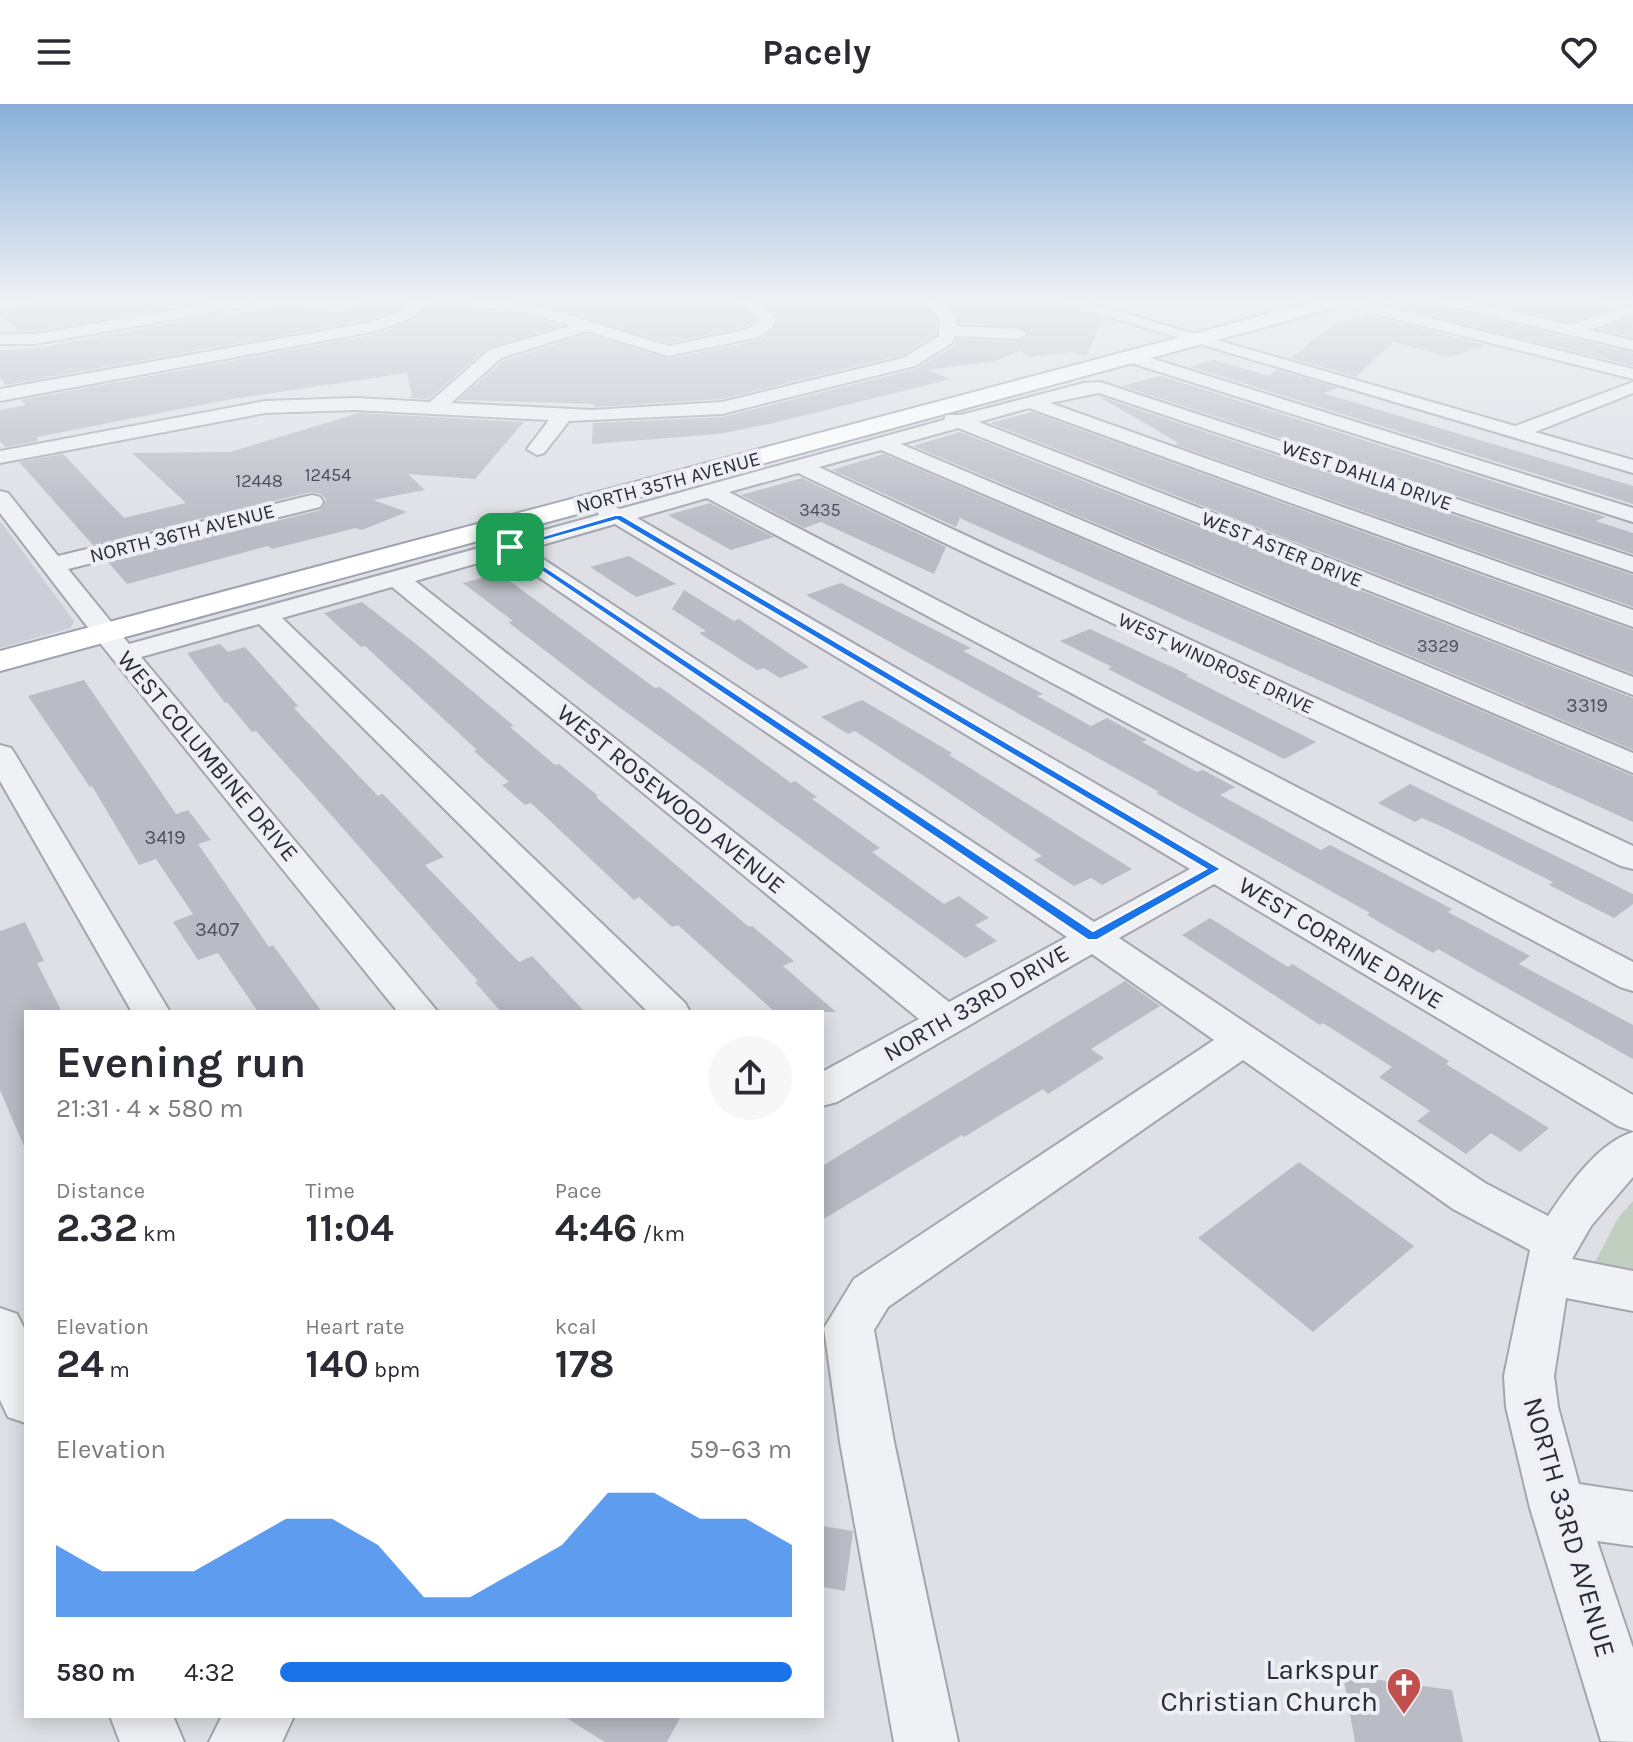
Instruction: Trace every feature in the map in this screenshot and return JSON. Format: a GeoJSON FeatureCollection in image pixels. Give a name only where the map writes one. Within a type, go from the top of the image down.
{"type":"FeatureCollection","features":[{"type":"Feature","properties":{"kind":"main road","name":"NORTH 35TH AVENUE"},"geometry":{"type":"LineString","coordinates":[[0,661],[114,643],[606,509],[932,411],[1052,378]]}},
{"type":"Feature","properties":{"kind":"street"},"geometry":{"type":"LineString","coordinates":[[0,395],[90,378]]}},
{"type":"Feature","properties":{"kind":"street"},"geometry":{"type":"LineString","coordinates":[[435,408],[468,378]]}},
{"type":"Feature","properties":{"kind":"street"},"geometry":{"type":"LineString","coordinates":[[0,457],[265,407],[317,404],[563,415],[651,414],[722,408],[846,378]]}},
{"type":"Feature","properties":{"kind":"street"},"geometry":{"type":"LineString","coordinates":[[1199,378],[1633,515]]}},
{"type":"Feature","properties":{"kind":"street"},"geometry":{"type":"LineString","coordinates":[[1328,378],[1628,463]]}},
{"type":"Feature","properties":{"kind":"street","name":"NORTH 35TH AVENUE"},"geometry":{"type":"LineString","coordinates":[[114,643],[264,615],[510,547],[606,509],[710,491],[1030,402],[1100,387]]}},
{"type":"Feature","properties":{"kind":"street","name":"WEST DAHLIA DRIVE"},"geometry":{"type":"LineString","coordinates":[[1100,387],[1633,565]]}},
{"type":"Feature","properties":{"kind":"street"},"geometry":{"type":"LineString","coordinates":[[1515,433],[1633,387]]}},
{"type":"Feature","properties":{"kind":"street"},"geometry":{"type":"LineString","coordinates":[[1030,402],[1633,619]]}},
{"type":"Feature","properties":{"kind":"street","name":"WEST ASTER DRIVE"},"geometry":{"type":"LineString","coordinates":[[932,411],[1633,687]]}},
{"type":"Feature","properties":{"kind":"street"},"geometry":{"type":"LineString","coordinates":[[537,449],[563,415]]}},
{"type":"Feature","properties":{"kind":"street"},"geometry":{"type":"LineString","coordinates":[[205,416],[226,434]]}},
{"type":"Feature","properties":{"kind":"street"},"geometry":{"type":"LineString","coordinates":[[882,443],[1633,764]]}},
{"type":"Feature","properties":{"kind":"street","name":"WEST WINDROSE DRIVE"},"geometry":{"type":"LineString","coordinates":[[800,466],[1633,859]]}},
{"type":"Feature","properties":{"kind":"street"},"geometry":{"type":"LineString","coordinates":[[710,491],[1633,978]]}},
{"type":"Feature","properties":{"kind":"street","name":"WEST COLUMBINE DRIVE"},"geometry":{"type":"LineString","coordinates":[[0,498],[114,643],[417,1010]]}},
{"type":"Feature","properties":{"kind":"street","name":"NORTH 36TH AVENUE"},"geometry":{"type":"LineString","coordinates":[[53,565],[312,502]]}},
{"type":"Feature","properties":{"kind":"street","name":"WEST CORRINE DRIVE"},"geometry":{"type":"LineString","coordinates":[[606,509],[1633,1115]]}},
{"type":"Feature","properties":{"kind":"street"},"geometry":{"type":"LineString","coordinates":[[510,547],[1092,937],[1469,1196],[1551,1258],[1633,1291]]}},
{"type":"Feature","properties":{"kind":"street","name":"WEST ROSEWOOD AVENUE"},"geometry":{"type":"LineString","coordinates":[[396,578],[946,1020]]}},
{"type":"Feature","properties":{"kind":"street"},"geometry":{"type":"LineString","coordinates":[[264,615],[669,1010]]}},
{"type":"Feature","properties":{"kind":"street"},"geometry":{"type":"LineString","coordinates":[[0,754],[150,1010]]}},
{"type":"Feature","properties":{"kind":"street","name":"NORTH 33RD DRIVE"},"geometry":{"type":"LineString","coordinates":[[824,1090],[1215,869]]}},
{"type":"Feature","properties":{"kind":"street"},"geometry":{"type":"LineString","coordinates":[[926,1742],[867,1442],[849,1328],[871,1293],[1242,1041]]}},
{"type":"Feature","properties":{"kind":"street","name":"NORTH 33RD AVENUE"},"geometry":{"type":"LineString","coordinates":[[1633,1149],[1593,1188],[1551,1258],[1529,1376],[1532,1407],[1558,1508],[1633,1741]]}},
{"type":"Feature","properties":{"kind":"street"},"geometry":{"type":"LineString","coordinates":[[0,1329],[24,1395]]}},
{"type":"Feature","properties":{"kind":"street"},"geometry":{"type":"LineString","coordinates":[[1558,1508],[1633,1519]]}},
{"type":"Feature","properties":{"kind":"street"},"geometry":{"type":"LineString","coordinates":[[142,1718],[152,1742]]}},
{"type":"Feature","properties":{"kind":"street"},"geometry":{"type":"LineString","coordinates":[[241,1742],[261,1718]]}},
{"type":"Feature","properties":{"kind":"shaded area"},"geometry":{"type":"Polygon","coordinates":[[[0,521],[74,621],[71,628],[0,648],[0,521]]]}},
{"type":"Feature","properties":{"kind":"green space"},"geometry":{"type":"Polygon","coordinates":[[[1633,1201],[1633,1276],[1592,1268],[1618,1218],[1633,1201]]]}},
{"type":"Feature","properties":{"kind":"building"},"geometry":{"type":"Polygon","coordinates":[[[0,378],[42,378],[6,385],[0,378]]]}},
{"type":"Feature","properties":{"kind":"building"},"geometry":{"type":"Polygon","coordinates":[[[137,378],[370,378],[232,399],[37,437],[38,441],[6,447],[0,441],[0,410],[26,405],[21,400],[137,378]]]}},
{"type":"Feature","properties":{"kind":"building"},"geometry":{"type":"Polygon","coordinates":[[[408,378],[452,378],[429,399],[409,398],[412,397],[408,378]]]}},
{"type":"Feature","properties":{"kind":"building"},"geometry":{"type":"Polygon","coordinates":[[[483,378],[806,378],[722,399],[594,407],[594,404],[458,400],[483,378]]]}},
{"type":"Feature","properties":{"kind":"building"},"geometry":{"type":"Polygon","coordinates":[[[878,378],[951,379],[719,434],[592,444],[593,423],[723,417],[878,378]]]}},
{"type":"Feature","properties":{"kind":"building"},"geometry":{"type":"Polygon","coordinates":[[[1151,378],[1169,378],[1606,517],[1596,521],[1633,533],[1633,554],[1122,386],[1151,378]]]}},
{"type":"Feature","properties":{"kind":"building"},"geometry":{"type":"Polygon","coordinates":[[[1227,378],[1306,378],[1338,388],[1323,393],[1633,486],[1633,504],[1227,378]]]}},
{"type":"Feature","properties":{"kind":"building"},"geometry":{"type":"Polygon","coordinates":[[[1098,396],[1633,575],[1633,607],[1176,445],[1177,442],[1098,396]]]}},
{"type":"Feature","properties":{"kind":"building"},"geometry":{"type":"Polygon","coordinates":[[[1032,412],[1633,630],[1633,674],[990,423],[1032,412]]]}},
{"type":"Feature","properties":{"kind":"building"},"geometry":{"type":"Polygon","coordinates":[[[359,413],[524,422],[475,479],[408,474],[425,490],[373,500],[407,512],[362,530],[356,528],[272,549],[268,546],[127,584],[108,562],[321,510],[326,500],[321,494],[311,492],[93,545],[19,462],[63,454],[124,518],[186,503],[132,453],[230,452],[359,413]]]}},
{"type":"Feature","properties":{"kind":"building"},"geometry":{"type":"Polygon","coordinates":[[[960,432],[1633,698],[1633,750],[913,446],[960,432]]]}},
{"type":"Feature","properties":{"kind":"building"},"geometry":{"type":"Polygon","coordinates":[[[884,454],[1633,776],[1633,822],[960,518],[956,527],[832,470],[884,454]]]}},
{"type":"Feature","properties":{"kind":"building"},"geometry":{"type":"Polygon","coordinates":[[[802,478],[946,547],[934,574],[821,522],[804,528],[741,495],[802,478]]]}},
{"type":"Feature","properties":{"kind":"building"},"geometry":{"type":"Polygon","coordinates":[[[710,503],[774,537],[731,550],[668,515],[710,503]]]}},
{"type":"Feature","properties":{"kind":"building"},"geometry":{"type":"Polygon","coordinates":[[[629,556],[676,584],[636,597],[590,567],[629,556]]]}},
{"type":"Feature","properties":{"kind":"building"},"geometry":{"type":"Polygon","coordinates":[[[499,573],[655,688],[660,687],[791,783],[795,781],[817,797],[812,799],[880,848],[872,852],[944,904],[959,896],[989,918],[975,925],[997,941],[965,958],[604,696],[463,583],[499,573]]]}},
{"type":"Feature","properties":{"kind":"building"},"geometry":{"type":"Polygon","coordinates":[[[841,583],[971,648],[963,651],[1043,694],[1037,696],[1091,726],[1107,718],[1147,740],[1142,742],[1197,772],[1203,770],[1235,787],[1220,795],[1321,850],[1330,845],[1452,909],[1448,912],[1530,956],[1519,964],[1633,1025],[1633,1059],[1438,949],[1433,953],[1367,915],[1370,913],[1156,793],[1159,792],[806,595],[841,583]]]}},
{"type":"Feature","properties":{"kind":"building"},"geometry":{"type":"Polygon","coordinates":[[[684,590],[734,621],[739,619],[809,667],[780,678],[764,668],[757,670],[699,633],[706,631],[672,609],[684,590]]]}},
{"type":"Feature","properties":{"kind":"building"},"geometry":{"type":"Polygon","coordinates":[[[362,602],[514,726],[510,727],[555,765],[559,764],[598,796],[749,927],[752,926],[794,961],[783,966],[836,1012],[773,1010],[678,925],[672,927],[639,897],[634,900],[531,803],[525,805],[502,785],[509,782],[474,751],[477,750],[365,646],[361,647],[324,613],[362,602]]]}},
{"type":"Feature","properties":{"kind":"building"},"geometry":{"type":"Polygon","coordinates":[[[1090,629],[1189,675],[1186,676],[1316,742],[1284,759],[1108,669],[1112,667],[1060,641],[1090,629]]]}},
{"type":"Feature","properties":{"kind":"building"},"geometry":{"type":"Polygon","coordinates":[[[220,644],[228,652],[245,647],[298,706],[294,708],[378,796],[383,794],[444,857],[425,865],[519,962],[532,956],[583,1010],[499,1010],[475,982],[478,981],[317,799],[256,731],[252,732],[225,703],[187,653],[220,644]]]}},
{"type":"Feature","properties":{"kind":"building"},"geometry":{"type":"Polygon","coordinates":[[[84,680],[176,814],[188,810],[211,840],[198,844],[269,947],[273,945],[321,1010],[257,1010],[218,953],[198,960],[173,922],[193,914],[156,859],[139,865],[92,786],[28,696],[84,680]]]}},
{"type":"Feature","properties":{"kind":"building"},"geometry":{"type":"Polygon","coordinates":[[[862,700],[952,753],[949,755],[1132,869],[1102,885],[1091,878],[1074,886],[1034,860],[1042,856],[927,778],[855,731],[848,734],[821,717],[862,700]]]}},
{"type":"Feature","properties":{"kind":"building"},"geometry":{"type":"Polygon","coordinates":[[[1410,784],[1633,894],[1633,904],[1614,918],[1549,885],[1553,882],[1445,828],[1422,818],[1415,822],[1378,803],[1410,784]]]}},
{"type":"Feature","properties":{"kind":"building"},"geometry":{"type":"Polygon","coordinates":[[[1210,918],[1288,967],[1292,964],[1449,1061],[1446,1064],[1549,1128],[1520,1152],[1491,1133],[1466,1154],[1417,1121],[1430,1111],[1379,1077],[1392,1067],[1323,1023],[1320,1025],[1182,935],[1210,918]]]}},
{"type":"Feature","properties":{"kind":"building"},"geometry":{"type":"Polygon","coordinates":[[[25,922],[44,961],[37,963],[61,1010],[24,1010],[24,1146],[0,1090],[0,931],[25,922]]]}},
{"type":"Feature","properties":{"kind":"building"},"geometry":{"type":"Polygon","coordinates":[[[1125,981],[1160,1006],[1091,1049],[1104,1058],[1048,1094],[1043,1089],[824,1219],[824,1165],[1125,981]]]}},
{"type":"Feature","properties":{"kind":"building"},"geometry":{"type":"Polygon","coordinates":[[[1299,1162],[1414,1246],[1313,1332],[1198,1238],[1299,1162]]]}},
{"type":"Feature","properties":{"kind":"building"},"geometry":{"type":"Polygon","coordinates":[[[824,1526],[853,1531],[845,1591],[824,1587],[824,1526]]]}},
{"type":"Feature","properties":{"kind":"building","name":"Larkspur Christian Church"},"geometry":{"type":"Polygon","coordinates":[[[1343,1675],[1452,1690],[1463,1742],[1355,1742],[1343,1675]]]}},
{"type":"Feature","properties":{"kind":"building"},"geometry":{"type":"Polygon","coordinates":[[[566,1718],[680,1718],[667,1742],[605,1742],[566,1718]]]}},
{"type":"Feature","properties":{"kind":"place","name":"Larkspur Christian Church"},"geometry":{"type":"Point","coordinates":[1404,1716]}},
{"type":"Feature","properties":{"kind":"route"},"geometry":{"type":"LineString","coordinates":[[618,517],[1215,869],[1092,937],[510,547],[618,517]]}}]}
